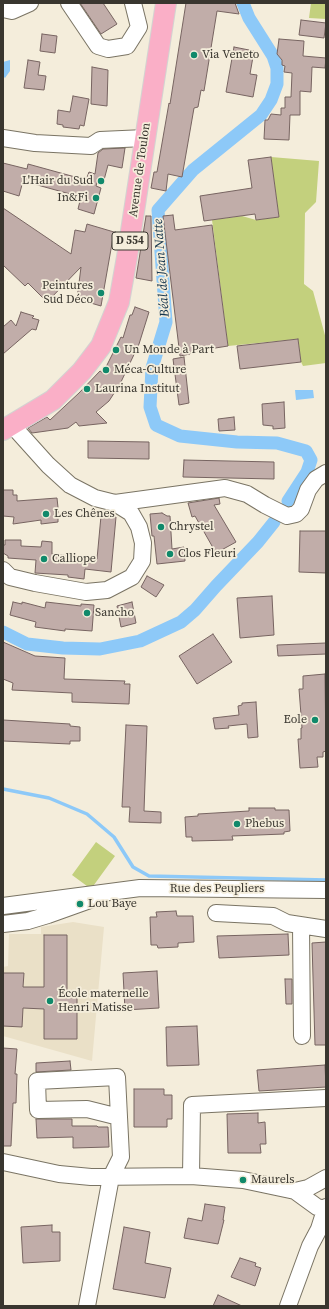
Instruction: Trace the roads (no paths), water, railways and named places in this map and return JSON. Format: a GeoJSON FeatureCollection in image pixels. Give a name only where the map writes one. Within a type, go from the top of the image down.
{"type":"FeatureCollection","features":[{"type":"Feature","properties":{"kind":"main road","name":"Avenue de Toulon"},"geometry":{"type":"LineString","coordinates":[[8,427],[53,400],[82,371],[102,346],[119,302],[166,3]]}},
{"type":"Feature","properties":{"kind":"street"},"geometry":{"type":"LineString","coordinates":[[3,9],[12,11],[30,3]]}},
{"type":"Feature","properties":{"kind":"street"},"geometry":{"type":"LineString","coordinates":[[69,3],[98,46],[108,49],[127,46],[139,28],[133,3]]}},
{"type":"Feature","properties":{"kind":"street"},"geometry":{"type":"LineString","coordinates":[[3,138],[35,143],[91,146],[100,140],[145,138]]}},
{"type":"Feature","properties":{"kind":"street"},"geometry":{"type":"LineString","coordinates":[[3,570],[10,577],[86,592],[107,590],[132,577],[142,561],[142,543],[139,527],[131,513],[116,503],[95,498],[70,485],[8,427]]}},
{"type":"Feature","properties":{"kind":"street"},"geometry":{"type":"LineString","coordinates":[[116,503],[225,488],[247,494],[287,516],[296,514],[301,509],[308,490],[316,478],[326,473]]}},
{"type":"Feature","properties":{"kind":"street","name":"Rue des Peupliers"},"geometry":{"type":"LineString","coordinates":[[3,906],[140,888],[326,890]]}},
{"type":"Feature","properties":{"kind":"street","name":"Rue des Peupliers"},"geometry":{"type":"LineString","coordinates":[[3,924],[28,921],[48,916],[108,893]]}},
{"type":"Feature","properties":{"kind":"street"},"geometry":{"type":"LineString","coordinates":[[216,913],[273,916],[287,923],[326,929]]}},
{"type":"Feature","properties":{"kind":"street"},"geometry":{"type":"LineString","coordinates":[[301,925],[302,1036]]}},
{"type":"Feature","properties":{"kind":"street"},"geometry":{"type":"LineString","coordinates":[[87,1306],[111,1177],[121,1157],[119,1117],[117,1077],[37,1080],[38,1110],[87,1109],[119,1117]]}},
{"type":"Feature","properties":{"kind":"street"},"geometry":{"type":"LineString","coordinates":[[191,1176],[192,1105],[326,1098]]}},
{"type":"Feature","properties":{"kind":"street"},"geometry":{"type":"LineString","coordinates":[[3,1162],[60,1174],[92,1177],[191,1176],[243,1180],[301,1190],[320,1190],[326,1203],[319,1229],[313,1262],[306,1286],[297,1306]]}},
{"type":"Feature","properties":{"kind":"street"},"geometry":{"type":"LineString","coordinates":[[301,1190],[326,1178]]}},
{"type":"Feature","properties":{"kind":"street"},"geometry":{"type":"LineString","coordinates":[[288,1306],[310,1246],[319,1229]]}},
{"type":"Feature","properties":{"kind":"water"},"geometry":{"type":"Polygon","coordinates":[[[10,60],[10,71],[5,78],[3,76],[3,62],[10,60]]]}},
{"type":"Feature","properties":{"kind":"water"},"geometry":{"type":"Polygon","coordinates":[[[295,390],[313,390],[314,398],[296,400],[295,390]]]}},
{"type":"Feature","properties":{"kind":"waterway","name":"Béal de Jean Natte"},"geometry":{"type":"LineString","coordinates":[[243,3],[249,18],[273,56],[277,68],[277,84],[271,100],[261,115],[193,170],[158,210],[166,322],[152,368],[150,407],[156,425],[180,436],[237,442],[277,443],[306,451],[311,460],[307,472],[288,501]]}},
{"type":"Feature","properties":{"kind":"waterway","name":"Béal de Jean Natte"},"geometry":{"type":"LineString","coordinates":[[3,632],[27,644],[63,648],[100,649],[140,641],[181,622],[195,610],[258,542],[274,522]]}},
{"type":"Feature","properties":{"kind":"waterway"},"geometry":{"type":"LineString","coordinates":[[3,789],[49,798],[87,814],[114,837],[133,867],[149,876],[326,880]]}},
{"type":"Feature","properties":{"kind":"place","name":"Via Veneto"},"geometry":{"type":"Point","coordinates":[194,55]}},
{"type":"Feature","properties":{"kind":"place","name":"L'Hair du Sud"},"geometry":{"type":"Point","coordinates":[101,181]}},
{"type":"Feature","properties":{"kind":"place","name":"In&Fi"},"geometry":{"type":"Point","coordinates":[96,198]}},
{"type":"Feature","properties":{"kind":"place","name":"Peintures Sud Déco"},"geometry":{"type":"Point","coordinates":[101,293]}},
{"type":"Feature","properties":{"kind":"place","name":"Un Monde à Part"},"geometry":{"type":"Point","coordinates":[116,350]}},
{"type":"Feature","properties":{"kind":"place","name":"Méca-Culture"},"geometry":{"type":"Point","coordinates":[106,370]}},
{"type":"Feature","properties":{"kind":"place","name":"Laurina Institut"},"geometry":{"type":"Point","coordinates":[87,389]}},
{"type":"Feature","properties":{"kind":"place","name":"Les Chênes"},"geometry":{"type":"Point","coordinates":[46,514]}},
{"type":"Feature","properties":{"kind":"place","name":"Chrystel"},"geometry":{"type":"Point","coordinates":[161,527]}},
{"type":"Feature","properties":{"kind":"place","name":"Clos Fleuri"},"geometry":{"type":"Point","coordinates":[170,554]}},
{"type":"Feature","properties":{"kind":"place","name":"Calliope"},"geometry":{"type":"Point","coordinates":[44,559]}},
{"type":"Feature","properties":{"kind":"place","name":"Sancho"},"geometry":{"type":"Point","coordinates":[87,613]}},
{"type":"Feature","properties":{"kind":"place","name":"Eole"},"geometry":{"type":"Point","coordinates":[315,720]}},
{"type":"Feature","properties":{"kind":"place","name":"Phebus"},"geometry":{"type":"Point","coordinates":[237,824]}},
{"type":"Feature","properties":{"kind":"place","name":"Lou Baye"},"geometry":{"type":"Point","coordinates":[80,904]}},
{"type":"Feature","properties":{"kind":"place","name":"École maternelle Henri Matisse"},"geometry":{"type":"Point","coordinates":[50,1001]}},
{"type":"Feature","properties":{"kind":"place","name":"Maurels"},"geometry":{"type":"Point","coordinates":[243,1180]}}]}
